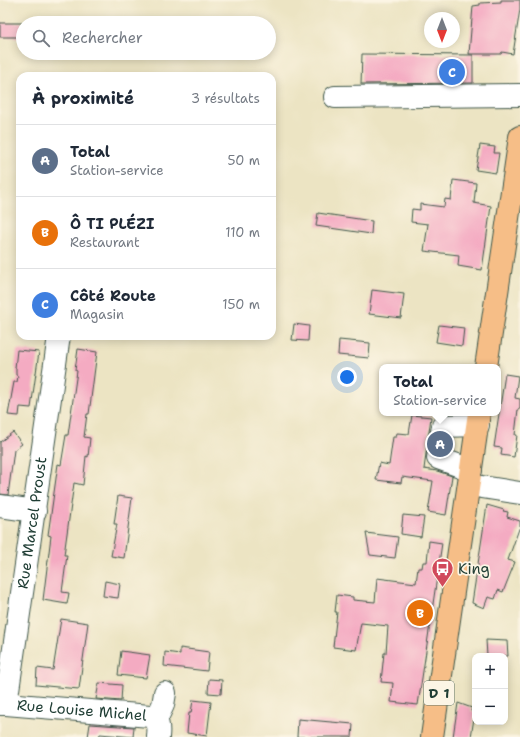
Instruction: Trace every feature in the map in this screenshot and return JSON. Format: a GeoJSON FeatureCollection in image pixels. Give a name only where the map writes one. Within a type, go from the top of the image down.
{"type":"FeatureCollection","features":[{"type":"Feature","properties":{"kind":"main road"},"geometry":{"type":"LineString","coordinates":[[486,364],[520,137]]}},
{"type":"Feature","properties":{"kind":"main road","name":"D 1"},"geometry":{"type":"LineString","coordinates":[[432,737],[478,419]]}},
{"type":"Feature","properties":{"kind":"street"},"geometry":{"type":"LineString","coordinates":[[335,97],[520,95]]}},
{"type":"Feature","properties":{"kind":"street","name":"Rue Marcel Proust"},"geometry":{"type":"LineString","coordinates":[[3,704],[35,511],[58,340]]}},
{"type":"Feature","properties":{"kind":"street"},"geometry":{"type":"LineString","coordinates":[[478,419],[443,426],[438,458],[470,477],[520,493]]}},
{"type":"Feature","properties":{"kind":"street"},"geometry":{"type":"LineString","coordinates":[[0,506],[35,511]]}},
{"type":"Feature","properties":{"kind":"street","name":"Rue Louise Michel"},"geometry":{"type":"LineString","coordinates":[[157,728],[165,693]]}},
{"type":"Feature","properties":{"kind":"street","name":"Rue Louise Michel"},"geometry":{"type":"LineString","coordinates":[[3,704],[145,715],[153,717],[157,728]]}},
{"type":"Feature","properties":{"kind":"building"},"geometry":{"type":"Polygon","coordinates":[[[501,0],[520,0],[513,54],[502,52],[501,54],[469,54],[473,6],[480,5],[480,3],[501,2],[501,0]]]}},
{"type":"Feature","properties":{"kind":"building"},"geometry":{"type":"Polygon","coordinates":[[[0,23],[16,23],[16,37],[0,37],[0,23]]]}},
{"type":"Feature","properties":{"kind":"building"},"geometry":{"type":"Polygon","coordinates":[[[362,54],[473,55],[473,83],[361,84],[362,54]]]}},
{"type":"Feature","properties":{"kind":"building"},"geometry":{"type":"Polygon","coordinates":[[[480,145],[495,147],[494,153],[499,153],[496,173],[476,170],[480,145]]]}},
{"type":"Feature","properties":{"kind":"building"},"geometry":{"type":"Polygon","coordinates":[[[453,180],[476,183],[474,203],[491,206],[482,270],[458,266],[459,255],[424,251],[428,224],[411,222],[412,209],[420,210],[420,204],[444,207],[445,199],[451,200],[453,180]]]}},
{"type":"Feature","properties":{"kind":"building"},"geometry":{"type":"Polygon","coordinates":[[[318,213],[372,221],[371,234],[316,226],[318,213]]]}},
{"type":"Feature","properties":{"kind":"building"},"geometry":{"type":"Polygon","coordinates":[[[372,290],[404,294],[401,318],[369,314],[372,290]]]}},
{"type":"Feature","properties":{"kind":"building"},"geometry":{"type":"Polygon","coordinates":[[[294,324],[309,326],[308,341],[292,340],[294,324]]]}},
{"type":"Feature","properties":{"kind":"building"},"geometry":{"type":"Polygon","coordinates":[[[439,325],[464,328],[462,346],[436,342],[439,325]]]}},
{"type":"Feature","properties":{"kind":"building"},"geometry":{"type":"Polygon","coordinates":[[[339,340],[370,343],[369,358],[338,355],[339,340]]]}},
{"type":"Feature","properties":{"kind":"building"},"geometry":{"type":"Polygon","coordinates":[[[78,349],[97,352],[89,414],[87,414],[84,437],[90,438],[88,457],[86,456],[83,485],[74,483],[64,555],[67,555],[62,592],[69,593],[67,604],[43,600],[51,536],[48,535],[58,464],[61,465],[66,435],[68,435],[77,371],[75,370],[78,349]]]}},
{"type":"Feature","properties":{"kind":"building"},"geometry":{"type":"Polygon","coordinates":[[[17,350],[39,352],[31,408],[20,407],[19,416],[8,415],[14,382],[17,382],[18,376],[16,375],[15,368],[17,350]]]}},
{"type":"Feature","properties":{"kind":"building"},"geometry":{"type":"Polygon","coordinates":[[[505,374],[518,376],[515,398],[520,399],[520,409],[518,409],[514,457],[501,455],[502,448],[494,447],[499,416],[501,416],[501,401],[505,374]]]}},
{"type":"Feature","properties":{"kind":"building"},"geometry":{"type":"Polygon","coordinates":[[[412,416],[431,417],[424,469],[437,471],[452,476],[446,515],[428,512],[433,481],[402,477],[401,483],[376,480],[379,463],[389,465],[393,437],[396,437],[397,433],[409,434],[412,416]]]}},
{"type":"Feature","properties":{"kind":"building"},"geometry":{"type":"Polygon","coordinates":[[[13,432],[22,444],[14,450],[8,495],[0,494],[0,442],[13,432]]]}},
{"type":"Feature","properties":{"kind":"building"},"geometry":{"type":"Polygon","coordinates":[[[118,496],[132,498],[124,558],[111,556],[117,524],[114,524],[118,496]]]}},
{"type":"Feature","properties":{"kind":"building"},"geometry":{"type":"Polygon","coordinates":[[[487,505],[508,512],[507,517],[520,521],[520,526],[508,560],[515,562],[503,592],[498,590],[495,599],[488,597],[484,608],[472,603],[487,505]]]}},
{"type":"Feature","properties":{"kind":"building"},"geometry":{"type":"Polygon","coordinates":[[[403,515],[424,517],[421,537],[401,534],[403,515]]]}},
{"type":"Feature","properties":{"kind":"building"},"geometry":{"type":"Polygon","coordinates":[[[366,533],[398,537],[395,558],[370,555],[366,533]]]}},
{"type":"Feature","properties":{"kind":"building"},"geometry":{"type":"Polygon","coordinates":[[[429,541],[442,543],[418,705],[391,702],[393,683],[381,682],[384,653],[386,653],[388,626],[361,623],[356,650],[333,647],[337,612],[335,612],[337,595],[353,597],[353,600],[375,602],[377,578],[416,583],[418,568],[422,568],[423,562],[427,562],[429,541]]]}},
{"type":"Feature","properties":{"kind":"building"},"geometry":{"type":"Polygon","coordinates":[[[105,581],[120,584],[118,598],[103,596],[105,581]]]}},
{"type":"Feature","properties":{"kind":"building"},"geometry":{"type":"Polygon","coordinates":[[[61,619],[88,623],[79,689],[36,685],[37,668],[53,670],[61,619]]]}},
{"type":"Feature","properties":{"kind":"building"},"geometry":{"type":"Polygon","coordinates":[[[486,640],[507,641],[508,653],[487,653],[486,640]]]}},
{"type":"Feature","properties":{"kind":"building"},"geometry":{"type":"Polygon","coordinates":[[[180,648],[209,652],[207,671],[164,666],[165,652],[180,654],[180,648]]]}},
{"type":"Feature","properties":{"kind":"building"},"geometry":{"type":"Polygon","coordinates":[[[121,651],[150,655],[146,678],[118,675],[121,651]]]}},
{"type":"Feature","properties":{"kind":"building"},"geometry":{"type":"Polygon","coordinates":[[[209,679],[222,680],[221,694],[208,693],[209,679]]]}},
{"type":"Feature","properties":{"kind":"building"},"geometry":{"type":"Polygon","coordinates":[[[99,683],[122,685],[121,701],[96,699],[99,683]]]}},
{"type":"Feature","properties":{"kind":"building"},"geometry":{"type":"Polygon","coordinates":[[[193,700],[211,702],[207,736],[187,733],[189,713],[191,713],[193,700]]]}},
{"type":"Feature","properties":{"kind":"building"},"geometry":{"type":"Polygon","coordinates":[[[458,703],[472,708],[473,725],[471,737],[453,737],[458,703]]]}},
{"type":"Feature","properties":{"kind":"building"},"geometry":{"type":"Polygon","coordinates":[[[298,719],[353,724],[352,737],[297,737],[298,719]]]}},
{"type":"Feature","properties":{"kind":"building"},"geometry":{"type":"Polygon","coordinates":[[[90,724],[134,727],[133,737],[100,734],[99,737],[88,737],[90,724]]]}},
{"type":"Feature","properties":{"kind":"place","name":"Côté Route"},"geometry":{"type":"Point","coordinates":[452,72]}},
{"type":"Feature","properties":{"kind":"place","name":"Total"},"geometry":{"type":"Point","coordinates":[440,444]}},
{"type":"Feature","properties":{"kind":"place","name":"King"},"geometry":{"type":"Point","coordinates":[442,588]}},
{"type":"Feature","properties":{"kind":"place","name":"Ô TI PLÉZI"},"geometry":{"type":"Point","coordinates":[420,613]}}]}
